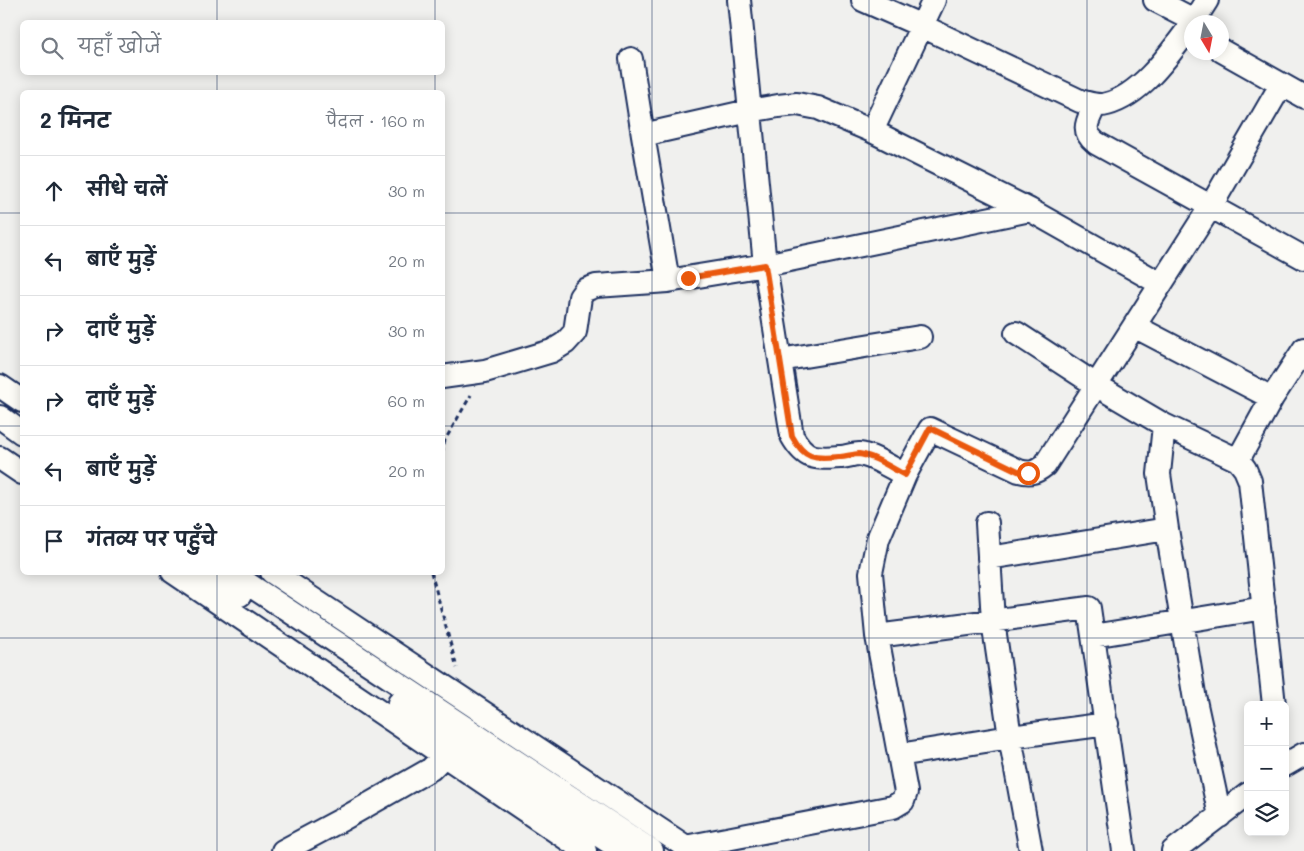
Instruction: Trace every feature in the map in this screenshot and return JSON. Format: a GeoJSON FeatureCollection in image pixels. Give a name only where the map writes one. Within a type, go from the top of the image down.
{"type":"FeatureCollection","features":[{"type":"Feature","properties":{"kind":"street"},"geometry":{"type":"LineString","coordinates":[[739,0],[765,265],[792,436],[805,455],[817,458],[858,454],[873,458],[905,475]]}},
{"type":"Feature","properties":{"kind":"street"},"geometry":{"type":"LineString","coordinates":[[863,0],[1080,101],[1095,105],[1106,105],[1135,90],[1153,72],[1184,34]]}},
{"type":"Feature","properties":{"kind":"street"},"geometry":{"type":"LineString","coordinates":[[872,131],[934,0]]}},
{"type":"Feature","properties":{"kind":"street"},"geometry":{"type":"LineString","coordinates":[[1155,0],[1184,21]]}},
{"type":"Feature","properties":{"kind":"street"},"geometry":{"type":"LineString","coordinates":[[1198,15],[1207,0]]}},
{"type":"Feature","properties":{"kind":"street"},"geometry":{"type":"LineString","coordinates":[[1229,55],[1304,97]]}},
{"type":"Feature","properties":{"kind":"street"},"geometry":{"type":"LineString","coordinates":[[631,59],[668,281]]}},
{"type":"Feature","properties":{"kind":"street"},"geometry":{"type":"LineString","coordinates":[[277,575],[688,849],[893,807],[903,802],[906,792],[877,636],[871,573],[878,539],[905,475],[930,428],[1018,471],[1036,472],[1045,465],[1211,206],[1281,85]]}},
{"type":"Feature","properties":{"kind":"street"},"geometry":{"type":"LineString","coordinates":[[643,135],[749,111],[797,104],[818,108],[872,131],[1030,210],[1161,284]]}},
{"type":"Feature","properties":{"kind":"street"},"geometry":{"type":"LineString","coordinates":[[1095,105],[1086,130],[1088,137],[1096,143],[1304,258]]}},
{"type":"Feature","properties":{"kind":"street"},"geometry":{"type":"LineString","coordinates":[[445,377],[485,371],[552,351],[565,343],[575,332],[580,297],[585,290],[596,286],[668,281],[765,265],[1030,210]]}},
{"type":"Feature","properties":{"kind":"street"},"geometry":{"type":"LineString","coordinates":[[1134,326],[1272,398]]}},
{"type":"Feature","properties":{"kind":"street"},"geometry":{"type":"LineString","coordinates":[[1016,333],[1096,385],[1164,425],[1238,460],[1245,470],[1250,481],[1274,701]]}},
{"type":"Feature","properties":{"kind":"street"},"geometry":{"type":"LineString","coordinates":[[780,360],[920,336]]}},
{"type":"Feature","properties":{"kind":"street"},"geometry":{"type":"LineString","coordinates":[[1238,460],[1272,398],[1304,350]]}},
{"type":"Feature","properties":{"kind":"street"},"geometry":{"type":"LineString","coordinates":[[0,386],[20,399]]}},
{"type":"Feature","properties":{"kind":"street"},"geometry":{"type":"LineString","coordinates":[[0,417],[20,432]]}},
{"type":"Feature","properties":{"kind":"street"},"geometry":{"type":"LineString","coordinates":[[1164,425],[1159,474],[1195,700],[1220,816]]}},
{"type":"Feature","properties":{"kind":"street"},"geometry":{"type":"LineString","coordinates":[[0,435],[20,449]]}},
{"type":"Feature","properties":{"kind":"street"},"geometry":{"type":"LineString","coordinates":[[0,458],[20,472]]}},
{"type":"Feature","properties":{"kind":"street"},"geometry":{"type":"LineString","coordinates":[[986,523],[993,621],[1010,737],[1031,851]]}},
{"type":"Feature","properties":{"kind":"street"},"geometry":{"type":"LineString","coordinates":[[988,558],[1167,529]]}},
{"type":"Feature","properties":{"kind":"street"},"geometry":{"type":"LineString","coordinates":[[177,575],[585,851]]}},
{"type":"Feature","properties":{"kind":"street"},"geometry":{"type":"LineString","coordinates":[[211,575],[507,776],[623,851]]}},
{"type":"Feature","properties":{"kind":"street"},"geometry":{"type":"LineString","coordinates":[[235,575],[652,851]]}},
{"type":"Feature","properties":{"kind":"street"},"geometry":{"type":"LineString","coordinates":[[877,636],[1089,608],[1124,851]]}},
{"type":"Feature","properties":{"kind":"street"},"geometry":{"type":"LineString","coordinates":[[1093,636],[1264,608]]}},
{"type":"Feature","properties":{"kind":"street"},"geometry":{"type":"LineString","coordinates":[[899,755],[1107,724]]}},
{"type":"Feature","properties":{"kind":"street"},"geometry":{"type":"LineString","coordinates":[[1289,763],[1304,754]]}},
{"type":"Feature","properties":{"kind":"street"},"geometry":{"type":"LineString","coordinates":[[283,851],[431,769],[445,755]]}},
{"type":"Feature","properties":{"kind":"street"},"geometry":{"type":"LineString","coordinates":[[1173,851],[1244,797]]}},
{"type":"Feature","properties":{"kind":"path"},"geometry":{"type":"LineString","coordinates":[[445,440],[485,371]]}},
{"type":"Feature","properties":{"kind":"path"},"geometry":{"type":"LineString","coordinates":[[432,575],[460,679],[463,699]]}},
{"type":"Feature","properties":{"kind":"route"},"geometry":{"type":"LineString","coordinates":[[688,278],[765,265],[792,436],[805,455],[817,458],[858,454],[873,458],[905,475],[930,428],[1018,471],[1028,473]]}}]}
